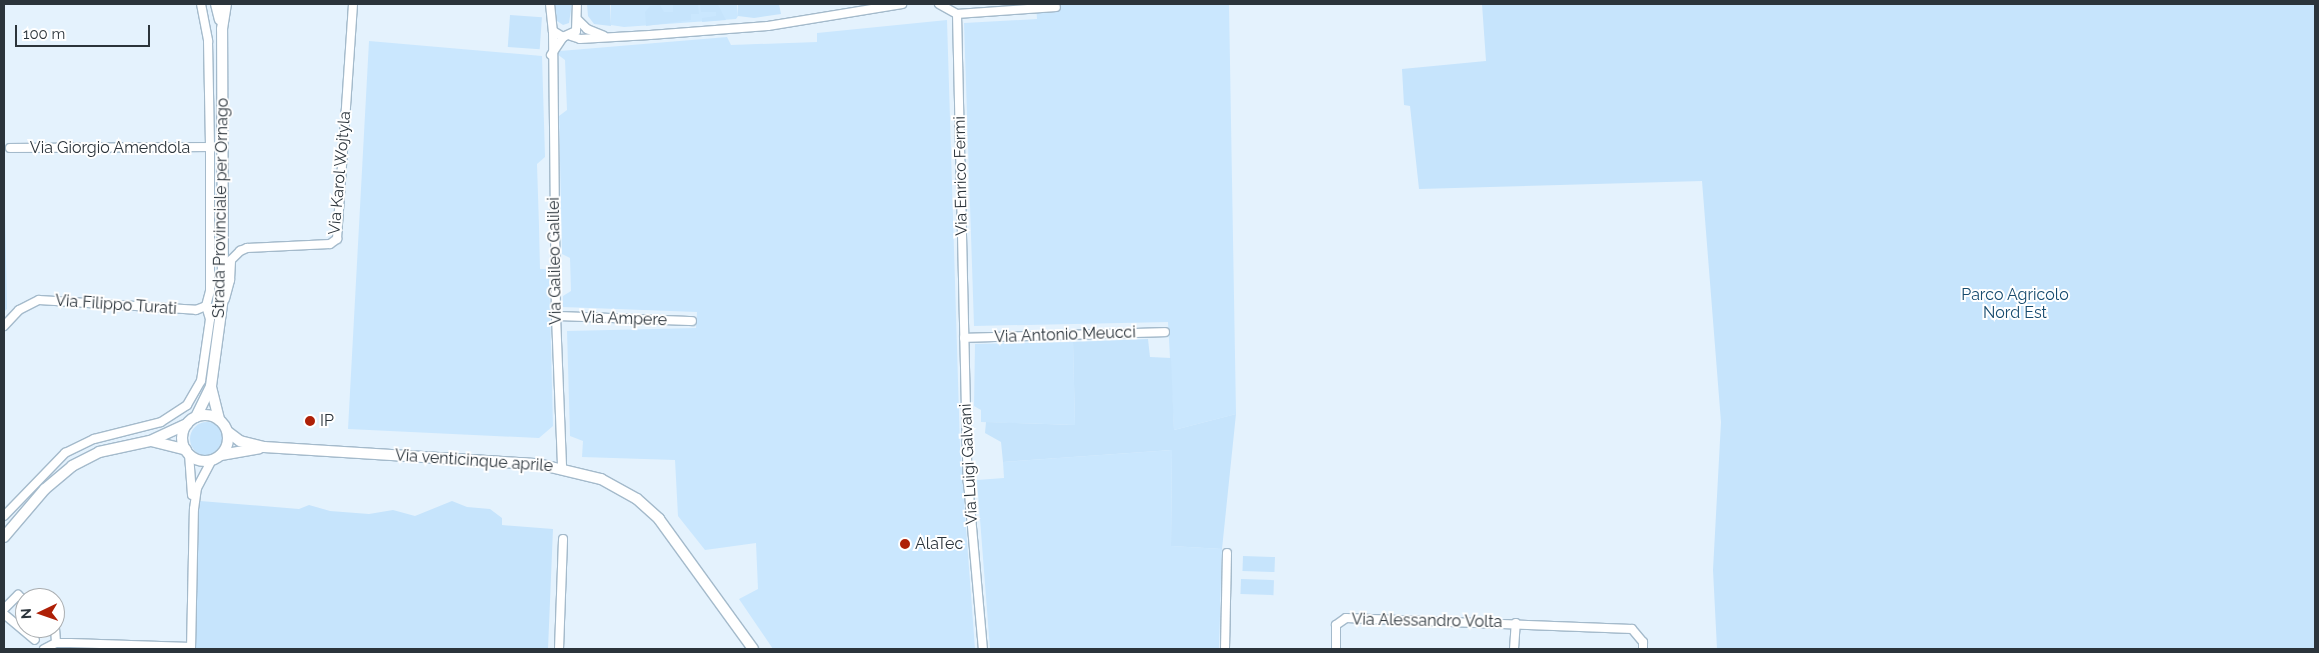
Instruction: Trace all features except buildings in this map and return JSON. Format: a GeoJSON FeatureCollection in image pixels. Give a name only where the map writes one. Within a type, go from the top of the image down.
{"type":"FeatureCollection","features":[{"type":"Feature","properties":{"kind":"street"},"geometry":{"type":"LineString","coordinates":[[4,516],[65,453],[94,439],[161,422],[188,405],[201,380],[210,319],[206,306],[210,291],[208,41],[202,4]]}},
{"type":"Feature","properties":{"kind":"street","name":"Strada Provinciale per Ornago"},"geometry":{"type":"LineString","coordinates":[[216,4],[222,29]]}},
{"type":"Feature","properties":{"kind":"street","name":"Strada Provinciale per Ornago"},"geometry":{"type":"LineString","coordinates":[[196,417],[211,386],[221,311],[222,29],[226,4]]}},
{"type":"Feature","properties":{"kind":"street","name":"Via Karol Wojtyla"},"geometry":{"type":"LineString","coordinates":[[221,311],[230,280],[231,260],[247,248],[330,244],[337,239],[353,4]]}},
{"type":"Feature","properties":{"kind":"street","name":"Via Galileo Galilei"},"geometry":{"type":"LineString","coordinates":[[550,4],[553,31],[551,55],[556,316],[562,467]]}},
{"type":"Feature","properties":{"kind":"street"},"geometry":{"type":"LineString","coordinates":[[551,55],[578,20],[577,4]]}},
{"type":"Feature","properties":{"kind":"street"},"geometry":{"type":"LineString","coordinates":[[553,31],[580,38],[768,26],[902,4]]}},
{"type":"Feature","properties":{"kind":"street"},"geometry":{"type":"LineString","coordinates":[[939,4],[957,14],[1018,6],[1056,7]]}},
{"type":"Feature","properties":{"kind":"street","name":"Via Enrico Fermi"},"geometry":{"type":"LineString","coordinates":[[957,14],[964,338]]}},
{"type":"Feature","properties":{"kind":"street"},"geometry":{"type":"LineString","coordinates":[[578,20],[587,29],[604,36]]}},
{"type":"Feature","properties":{"kind":"street","name":"Via Giorgio Amendola"},"geometry":{"type":"LineString","coordinates":[[10,148],[210,147]]}},
{"type":"Feature","properties":{"kind":"street","name":"Via Filippo Turati"},"geometry":{"type":"LineString","coordinates":[[4,326],[19,310],[39,300],[196,310],[206,306]]}},
{"type":"Feature","properties":{"kind":"street","name":"Via Ampere"},"geometry":{"type":"LineString","coordinates":[[556,316],[692,321]]}},
{"type":"Feature","properties":{"kind":"street","name":"Via Antonio Meucci"},"geometry":{"type":"LineString","coordinates":[[964,338],[1165,332]]}},
{"type":"Feature","properties":{"kind":"street","name":"Via Luigi Galvani"},"geometry":{"type":"LineString","coordinates":[[964,338],[968,482],[983,649]]}},
{"type":"Feature","properties":{"kind":"street","name":"Strada Provinciale per Ornago"},"geometry":{"type":"LineString","coordinates":[[211,386],[219,420]]}},
{"type":"Feature","properties":{"kind":"street"},"geometry":{"type":"LineString","coordinates":[[4,537],[45,489],[72,466],[109,449],[150,441],[187,424],[196,417],[208,415],[219,420],[228,432],[227,445],[216,458],[197,488],[194,509],[191,648],[56,643],[44,649]]}},
{"type":"Feature","properties":{"kind":"street"},"geometry":{"type":"LineString","coordinates":[[187,424],[182,438],[188,452],[194,509]]}},
{"type":"Feature","properties":{"kind":"street","name":"Via venticinque aprile"},"geometry":{"type":"LineString","coordinates":[[228,432],[240,442],[264,447],[562,467],[615,486],[648,509],[683,549],[753,649]]}},
{"type":"Feature","properties":{"kind":"street"},"geometry":{"type":"LineString","coordinates":[[150,441],[188,452],[199,460],[216,458]]}},
{"type":"Feature","properties":{"kind":"street","name":"Via venticinque aprile"},"geometry":{"type":"LineString","coordinates":[[216,458],[264,447]]}},
{"type":"Feature","properties":{"kind":"street"},"geometry":{"type":"LineString","coordinates":[[559,649],[563,539]]}},
{"type":"Feature","properties":{"kind":"street"},"geometry":{"type":"LineString","coordinates":[[1224,649],[1227,553]]}},
{"type":"Feature","properties":{"kind":"street"},"geometry":{"type":"LineString","coordinates":[[4,609],[15,598]]}},
{"type":"Feature","properties":{"kind":"street"},"geometry":{"type":"LineString","coordinates":[[4,614],[35,640]]}},
{"type":"Feature","properties":{"kind":"street","name":"Via Alessandro Volta"},"geometry":{"type":"LineString","coordinates":[[1336,649],[1336,625],[1346,618],[1516,623],[1632,629],[1643,642],[1643,649]]}},
{"type":"Feature","properties":{"kind":"street","name":"Via Alessandro Volta"},"geometry":{"type":"LineString","coordinates":[[1514,649],[1516,623]]}},
{"type":"Feature","properties":{"kind":"street"},"geometry":{"type":"LineString","coordinates":[[56,638],[56,643]]}},
{"type":"Feature","properties":{"kind":"shaded area"},"geometry":{"type":"Polygon","coordinates":[[[611,4],[737,4],[738,16],[736,19],[624,27],[611,25],[611,4]]]}},
{"type":"Feature","properties":{"kind":"shaded area"},"geometry":{"type":"Polygon","coordinates":[[[1036,4],[1229,4],[1236,414],[1174,430],[1168,322],[974,326],[964,23],[1037,19],[1036,4]]]}},
{"type":"Feature","properties":{"kind":"shaded area"},"geometry":{"type":"Polygon","coordinates":[[[947,20],[960,446],[975,649],[773,649],[739,599],[758,589],[756,543],[705,550],[678,516],[675,460],[582,457],[583,441],[570,436],[567,331],[696,328],[697,312],[563,307],[563,296],[571,291],[570,258],[562,254],[559,116],[567,110],[565,60],[557,54],[560,51],[727,37],[731,45],[817,42],[817,33],[947,20]]]}},
{"type":"Feature","properties":{"kind":"shaded area"},"geometry":{"type":"Polygon","coordinates":[[[369,41],[542,56],[545,157],[537,164],[540,269],[549,269],[553,426],[539,438],[348,429],[369,41]]]}},
{"type":"Feature","properties":{"kind":"shaded area"},"geometry":{"type":"Polygon","coordinates":[[[1073,342],[1075,425],[981,422],[981,410],[974,406],[975,344],[1073,342]]]}},
{"type":"Feature","properties":{"kind":"shaded area"},"geometry":{"type":"Polygon","coordinates":[[[1172,450],[1171,546],[1222,549],[1219,649],[990,649],[977,480],[1004,478],[1003,462],[1172,450]]]}},
{"type":"Feature","properties":{"kind":"green space"},"geometry":{"type":"Polygon","coordinates":[[[555,4],[572,4],[569,23],[563,25],[557,21],[555,4]]]}},
{"type":"Feature","properties":{"kind":"green space"},"geometry":{"type":"Polygon","coordinates":[[[587,4],[610,4],[611,26],[594,24],[588,16],[587,4]]]}},
{"type":"Feature","properties":{"kind":"green space"},"geometry":{"type":"Polygon","coordinates":[[[698,4],[699,14],[691,14],[691,20],[646,26],[645,12],[650,6],[660,5],[664,12],[673,12],[673,5],[698,4]]]}},
{"type":"Feature","properties":{"kind":"green space"},"geometry":{"type":"Polygon","coordinates":[[[700,4],[718,5],[726,20],[702,22],[702,18],[716,16],[716,12],[701,12],[700,4]]]}},
{"type":"Feature","properties":{"kind":"green space"},"geometry":{"type":"Polygon","coordinates":[[[738,4],[779,4],[781,14],[754,18],[738,16],[738,4]]]}},
{"type":"Feature","properties":{"kind":"green space","name":"Parco Agricolo Nord Est"},"geometry":{"type":"Polygon","coordinates":[[[1482,4],[2315,4],[2315,649],[1717,649],[1713,570],[1721,422],[1702,181],[1419,189],[1410,106],[1404,105],[1402,69],[1486,61],[1482,4]]]}},
{"type":"Feature","properties":{"kind":"green space"},"geometry":{"type":"Polygon","coordinates":[[[510,15],[542,17],[540,49],[508,47],[510,15]]]}},
{"type":"Feature","properties":{"kind":"green space"},"geometry":{"type":"Polygon","coordinates":[[[4,162],[7,309],[4,312],[4,162]]]}},
{"type":"Feature","properties":{"kind":"green space"},"geometry":{"type":"Polygon","coordinates":[[[1148,339],[1150,357],[1171,358],[1174,430],[1236,414],[1222,549],[1171,546],[1172,450],[1003,462],[1001,442],[985,433],[986,422],[1075,425],[1073,342],[1148,339]]]}},
{"type":"Feature","properties":{"kind":"green space"},"geometry":{"type":"Polygon","coordinates":[[[207,422],[214,423],[219,427],[223,432],[223,446],[219,451],[214,455],[207,456],[200,455],[195,451],[191,446],[190,439],[191,432],[195,427],[200,423],[207,422]]]}},
{"type":"Feature","properties":{"kind":"green space"},"geometry":{"type":"Polygon","coordinates":[[[200,501],[299,509],[309,505],[330,511],[369,514],[393,510],[415,516],[452,501],[467,507],[490,509],[502,518],[502,525],[553,529],[548,649],[195,649],[197,524],[200,501]]]}},
{"type":"Feature","properties":{"kind":"green space"},"geometry":{"type":"Polygon","coordinates":[[[1243,556],[1275,557],[1274,572],[1242,571],[1243,556]]]}},
{"type":"Feature","properties":{"kind":"green space"},"geometry":{"type":"Polygon","coordinates":[[[1241,579],[1274,580],[1273,595],[1240,594],[1241,579]]]}},
{"type":"Feature","properties":{"kind":"place","name":"IP"},"geometry":{"type":"Point","coordinates":[310,421]}},
{"type":"Feature","properties":{"kind":"place","name":"AlaTec"},"geometry":{"type":"Point","coordinates":[905,544]}}]}
